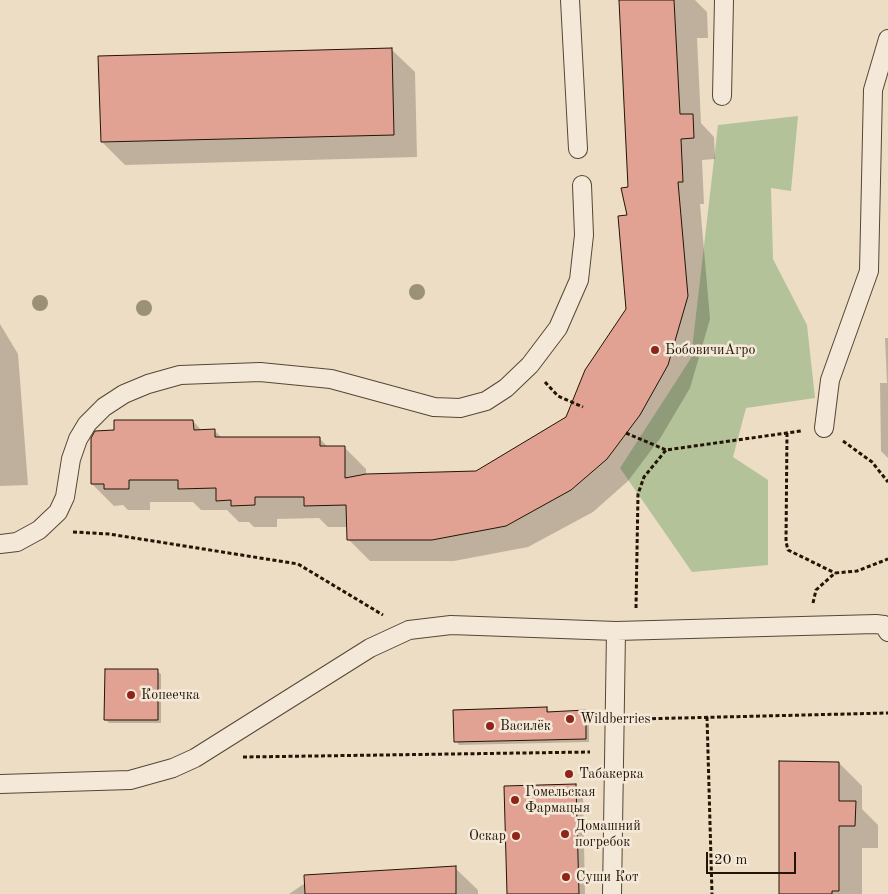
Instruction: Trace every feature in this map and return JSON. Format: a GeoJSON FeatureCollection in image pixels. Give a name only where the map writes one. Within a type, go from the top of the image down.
{"type":"FeatureCollection","features":[{"type":"Feature","properties":{"kind":"lane"},"geometry":{"type":"LineString","coordinates":[[570,0],[578,149]]}},
{"type":"Feature","properties":{"kind":"lane"},"geometry":{"type":"LineString","coordinates":[[722,96],[724,0]]}},
{"type":"Feature","properties":{"kind":"lane"},"geometry":{"type":"LineString","coordinates":[[824,428],[830,380],[869,271],[873,90],[888,39]]}},
{"type":"Feature","properties":{"kind":"lane"},"geometry":{"type":"LineString","coordinates":[[0,544],[17,542],[39,530],[58,512],[65,497],[78,439],[87,424],[104,407],[124,394],[148,384],[180,375],[260,372],[331,379],[434,407],[460,408],[486,401],[506,388],[530,365],[558,328],[579,280],[584,235],[582,184]]}},
{"type":"Feature","properties":{"kind":"lane"},"geometry":{"type":"LineString","coordinates":[[0,784],[130,780],[173,768],[195,758],[370,648],[409,630],[450,625],[636,631],[876,624],[884,625],[888,632]]}},
{"type":"Feature","properties":{"kind":"lane"},"geometry":{"type":"LineString","coordinates":[[612,894],[616,631]]}},
{"type":"Feature","properties":{"kind":"path"},"geometry":{"type":"LineString","coordinates":[[530,365],[558,396],[583,407]]}},
{"type":"Feature","properties":{"kind":"path"},"geometry":{"type":"LineString","coordinates":[[626,433],[666,450],[824,428],[872,462],[888,482]]}},
{"type":"Feature","properties":{"kind":"path"},"geometry":{"type":"LineString","coordinates":[[787,433],[786,542],[788,550],[835,573],[857,571],[888,558]]}},
{"type":"Feature","properties":{"kind":"path"},"geometry":{"type":"LineString","coordinates":[[636,631],[638,494],[644,477],[666,450]]}},
{"type":"Feature","properties":{"kind":"path"},"geometry":{"type":"LineString","coordinates":[[39,530],[109,534],[298,564],[409,630]]}},
{"type":"Feature","properties":{"kind":"path"},"geometry":{"type":"LineString","coordinates":[[809,626],[816,590],[835,573]]}},
{"type":"Feature","properties":{"kind":"path"},"geometry":{"type":"LineString","coordinates":[[637,709],[637,727]]}},
{"type":"Feature","properties":{"kind":"path"},"geometry":{"type":"LineString","coordinates":[[637,719],[888,713]]}},
{"type":"Feature","properties":{"kind":"path"},"geometry":{"type":"LineString","coordinates":[[707,717],[712,894]]}},
{"type":"Feature","properties":{"kind":"path"},"geometry":{"type":"LineString","coordinates":[[235,757],[614,752]]}},
{"type":"Feature","properties":{"kind":"green space"},"geometry":{"type":"Polygon","coordinates":[[[798,116],[791,191],[771,188],[773,259],[807,325],[815,398],[746,408],[733,457],[768,480],[768,565],[692,572],[620,468],[691,358],[718,125],[798,116]]]}},
{"type":"Feature","properties":{"kind":"building"},"geometry":{"type":"Polygon","coordinates":[[[619,0],[674,0],[680,114],[693,114],[694,138],[681,139],[683,182],[678,182],[688,296],[668,365],[640,415],[607,459],[571,490],[506,526],[432,540],[347,540],[346,505],[304,506],[304,497],[255,497],[255,505],[231,506],[231,500],[216,501],[216,488],[178,489],[178,480],[129,480],[129,489],[104,489],[104,484],[91,484],[91,438],[95,431],[114,430],[114,420],[193,420],[194,430],[215,429],[215,437],[320,437],[320,446],[345,446],[345,478],[366,474],[476,471],[566,417],[585,370],[626,309],[618,216],[627,215],[621,188],[628,187],[619,0]]]}},
{"type":"Feature","properties":{"kind":"building"},"geometry":{"type":"Polygon","coordinates":[[[392,48],[394,135],[101,142],[98,56],[392,48]]]}},
{"type":"Feature","properties":{"kind":"building","name":"Копеечка"},"geometry":{"type":"Polygon","coordinates":[[[105,669],[158,669],[158,720],[104,720],[105,669]]]}},
{"type":"Feature","properties":{"kind":"building"},"geometry":{"type":"Polygon","coordinates":[[[547,707],[547,712],[586,710],[586,739],[454,742],[453,710],[547,707]]]}},
{"type":"Feature","properties":{"kind":"building"},"geometry":{"type":"Polygon","coordinates":[[[779,761],[839,762],[839,801],[856,801],[855,826],[839,826],[839,891],[832,891],[832,894],[779,894],[779,761]]]}},
{"type":"Feature","properties":{"kind":"building"},"geometry":{"type":"Polygon","coordinates":[[[576,784],[579,894],[507,894],[504,786],[576,784]]]}},
{"type":"Feature","properties":{"kind":"building"},"geometry":{"type":"Polygon","coordinates":[[[456,866],[456,894],[305,894],[304,875],[456,866]]]}},
{"type":"Feature","properties":{"kind":"place","name":"БобовичиАгро"},"geometry":{"type":"Point","coordinates":[655,350]}},
{"type":"Feature","properties":{"kind":"place","name":"Копеечка"},"geometry":{"type":"Point","coordinates":[131,695]}},
{"type":"Feature","properties":{"kind":"place","name":"Wildberries"},"geometry":{"type":"Point","coordinates":[570,719]}},
{"type":"Feature","properties":{"kind":"place","name":"Василёк"},"geometry":{"type":"Point","coordinates":[490,726]}},
{"type":"Feature","properties":{"kind":"place","name":"Табакерка"},"geometry":{"type":"Point","coordinates":[569,774]}},
{"type":"Feature","properties":{"kind":"place","name":"Гомельская Фармацыя"},"geometry":{"type":"Point","coordinates":[515,800]}},
{"type":"Feature","properties":{"kind":"place","name":"Домашний погребок"},"geometry":{"type":"Point","coordinates":[565,834]}},
{"type":"Feature","properties":{"kind":"place","name":"Оскар"},"geometry":{"type":"Point","coordinates":[516,836]}},
{"type":"Feature","properties":{"kind":"place","name":"Суши Кот"},"geometry":{"type":"Point","coordinates":[566,877]}}]}
